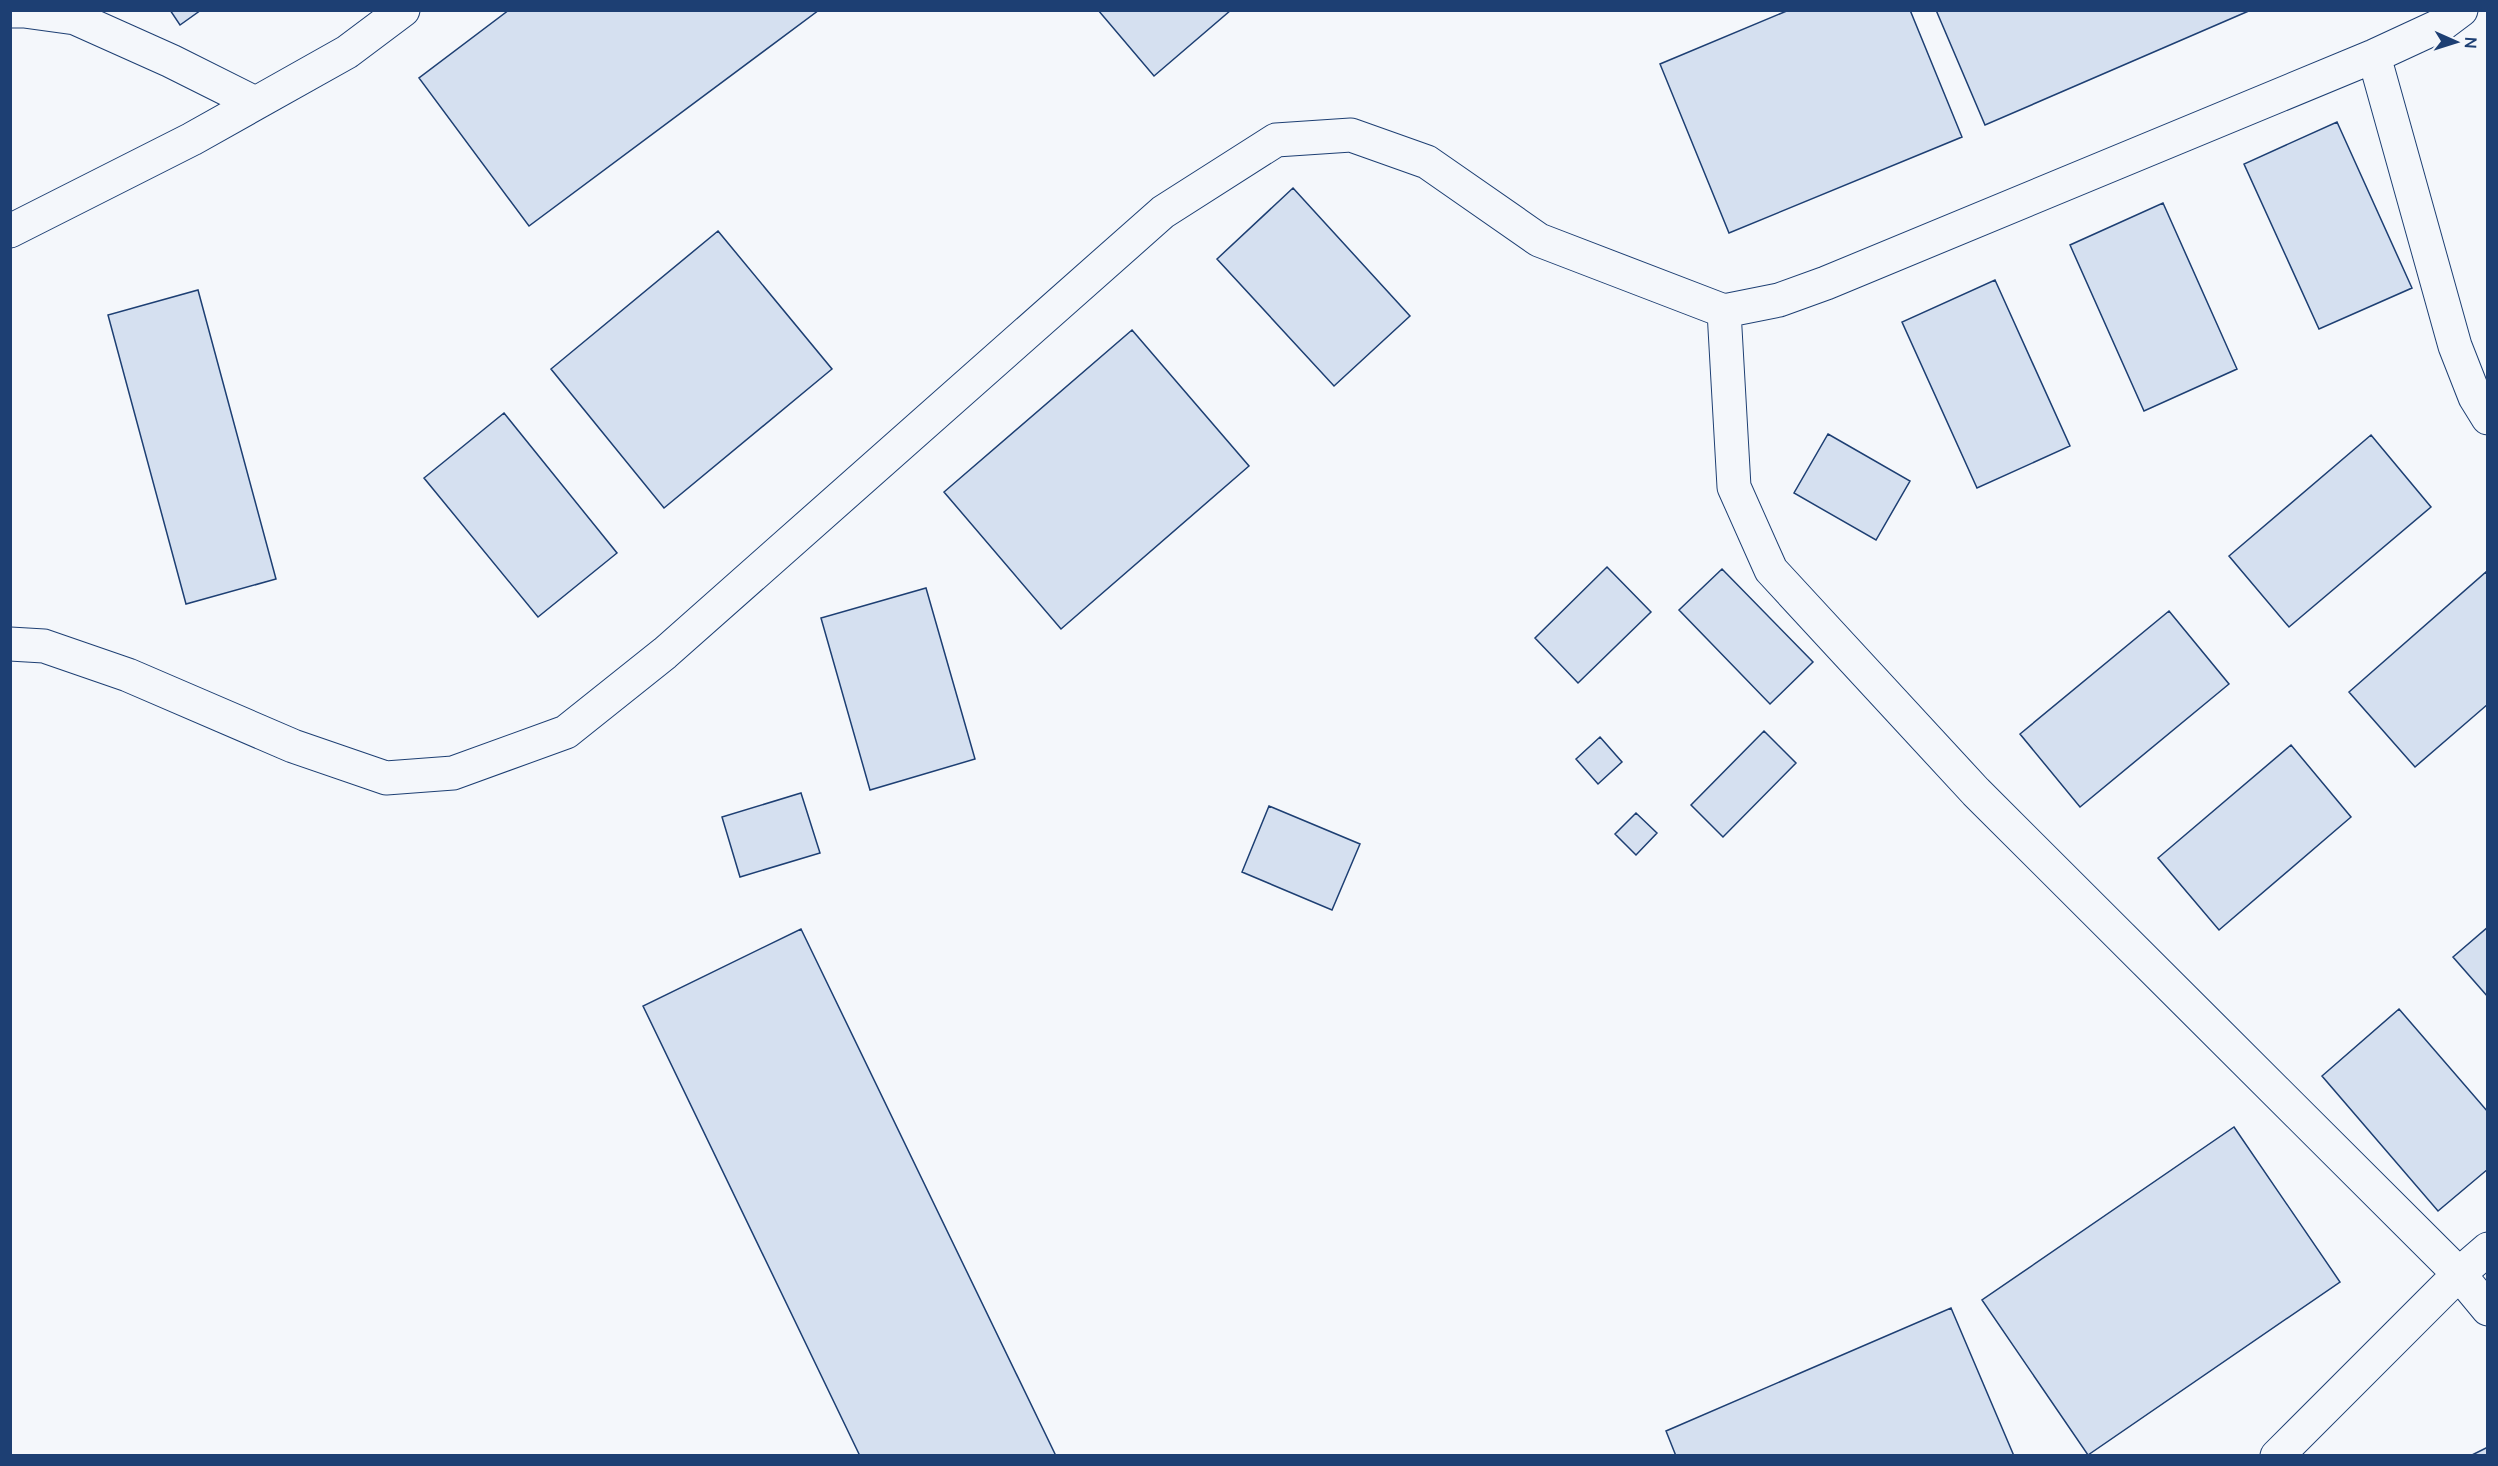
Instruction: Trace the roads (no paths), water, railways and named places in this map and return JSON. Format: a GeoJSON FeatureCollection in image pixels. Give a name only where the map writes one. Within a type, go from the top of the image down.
{"type":"FeatureCollection","features":[{"type":"Feature","properties":{"kind":"lane"},"geometry":{"type":"LineString","coordinates":[[10,11],[24,10],[75,18],[171,61],[255,103]]}},
{"type":"Feature","properties":{"kind":"lane"},"geometry":{"type":"LineString","coordinates":[[10,231],[192,139],[347,52],[403,10]]}},
{"type":"Feature","properties":{"kind":"lane"},"geometry":{"type":"LineString","coordinates":[[10,644],[44,646],[128,675],[293,746],[386,778],[453,773],[566,732],[665,653],[1163,212],[1276,140],[1351,135],[1427,162],[1539,240],[1724,311],[1779,300],[1826,283],[2374,56],[2441,25],[2461,10]]}},
{"type":"Feature","properties":{"kind":"lane"},"geometry":{"type":"LineString","coordinates":[[2374,56],[2455,346],[2475,397],[2487,418]]}},
{"type":"Feature","properties":{"kind":"lane"},"geometry":{"type":"LineString","coordinates":[[1724,311],[1734,487],[1772,570],[1976,792],[2459,1274],[2487,1309]]}},
{"type":"Feature","properties":{"kind":"lane"},"geometry":{"type":"LineString","coordinates":[[2277,1455],[2487,1249]]}}]}
